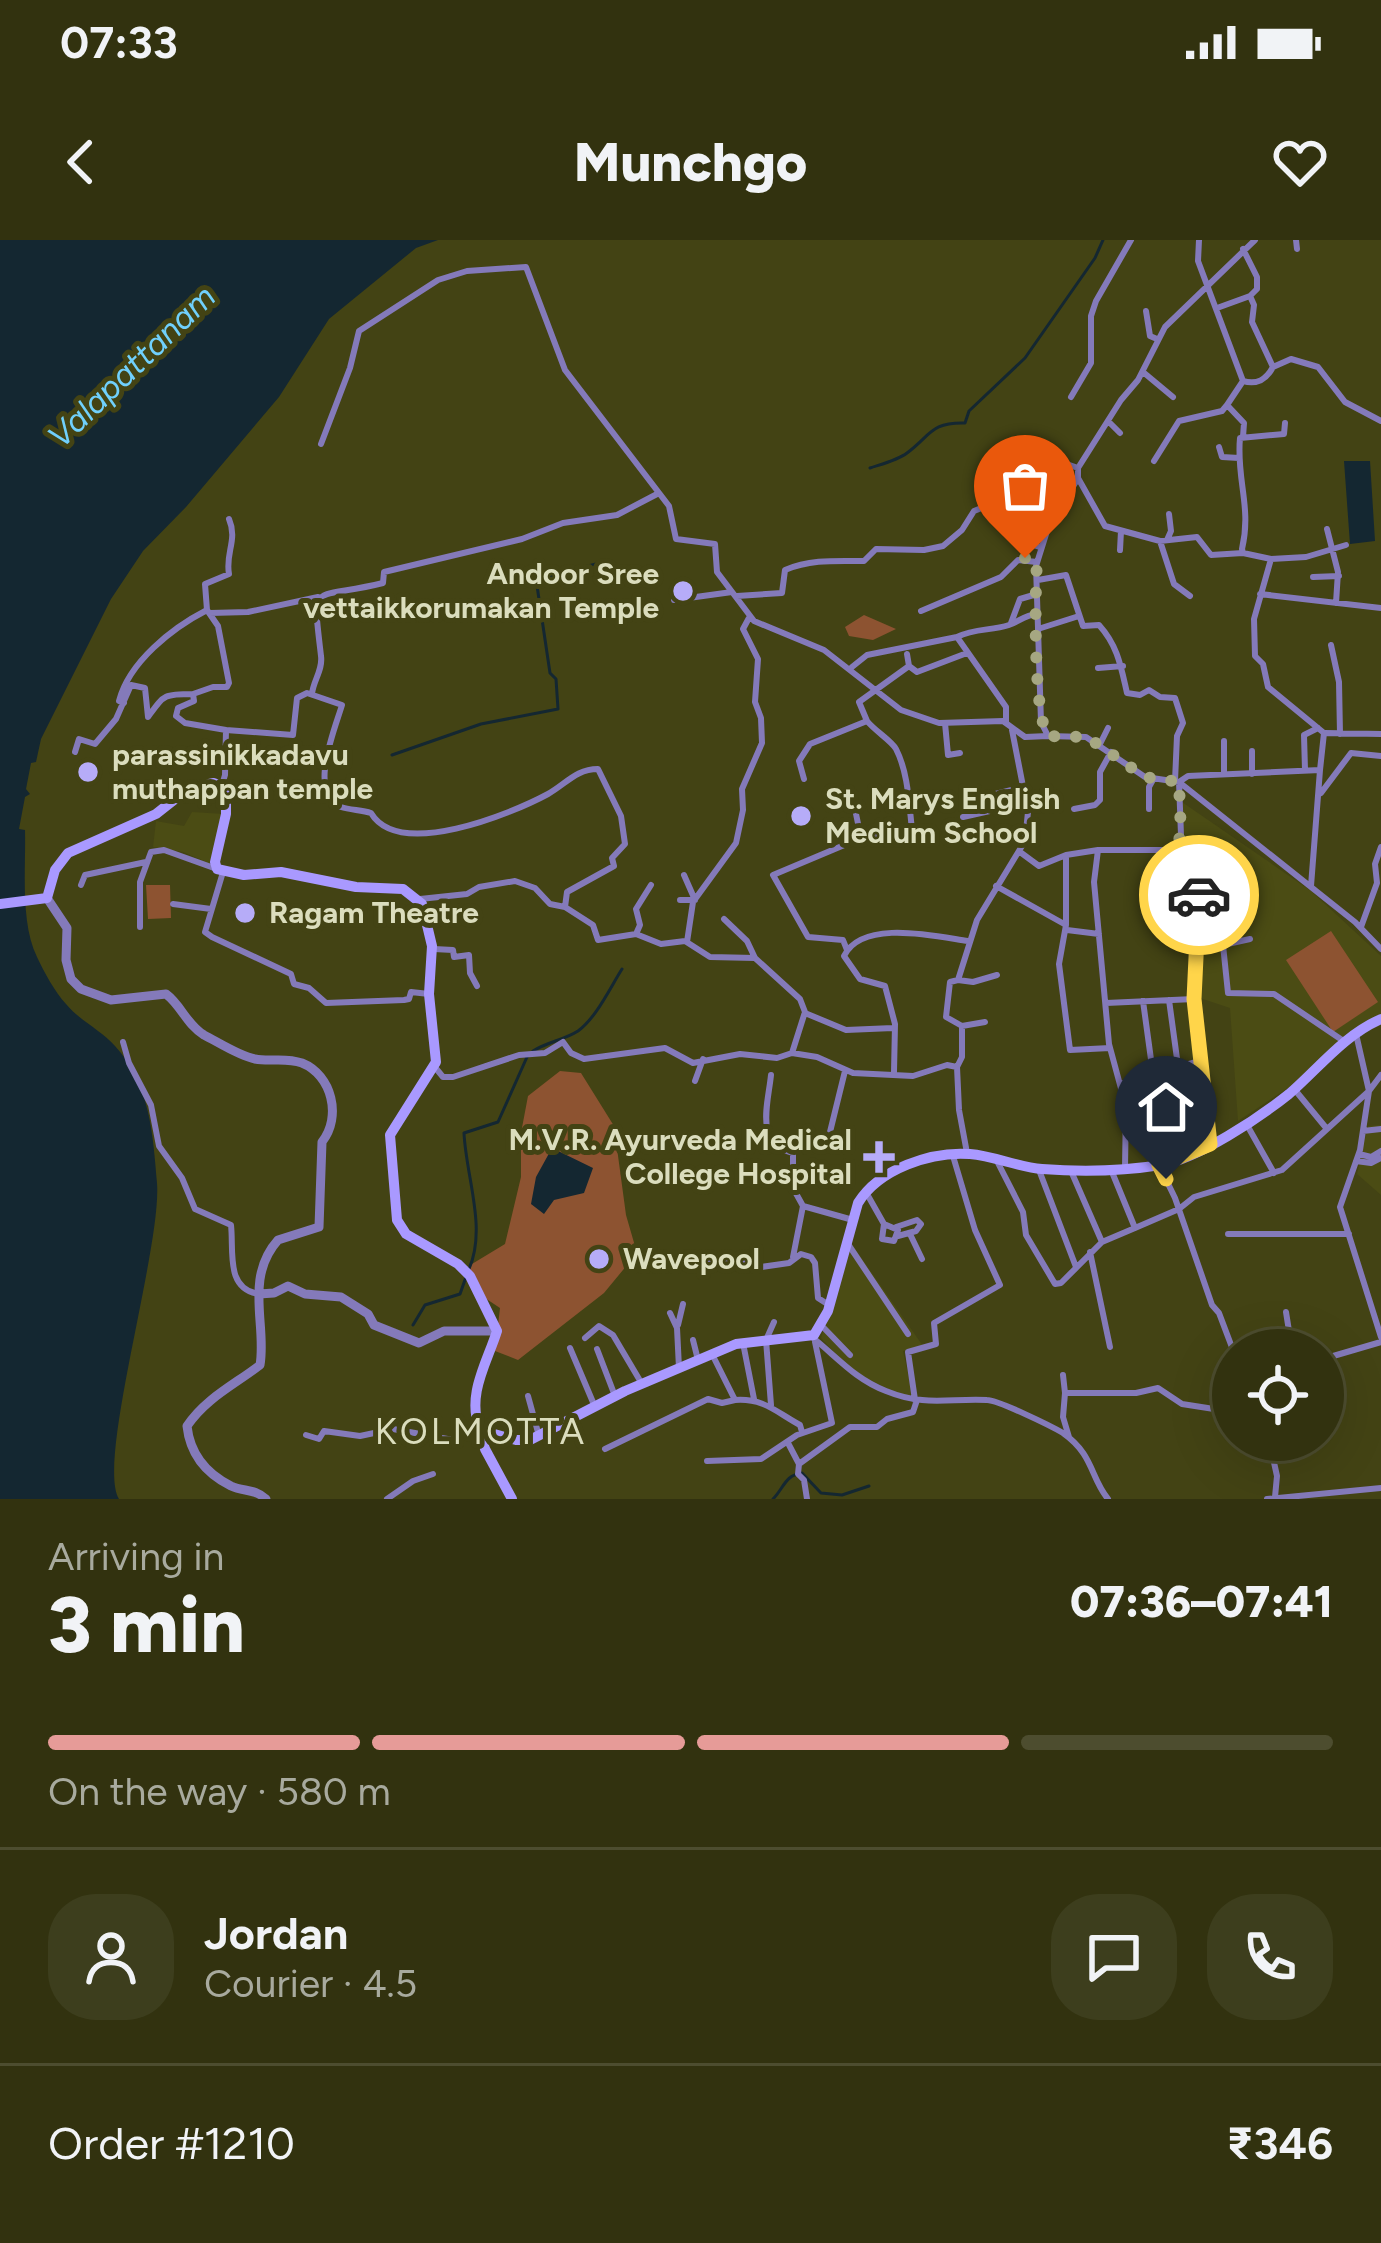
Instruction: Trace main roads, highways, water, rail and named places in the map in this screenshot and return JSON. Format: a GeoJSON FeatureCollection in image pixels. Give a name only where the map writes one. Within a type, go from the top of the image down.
{"type":"FeatureCollection","features":[{"type":"Feature","properties":{"kind":"main road"},"geometry":{"type":"LineString","coordinates":[[0,904],[47,898],[58,864],[68,854],[156,814],[189,788],[221,785],[226,788],[226,814],[215,862],[220,870],[244,875],[290,873],[356,886],[403,889],[419,898],[432,946],[429,994],[436,1031],[434,1066],[390,1135],[397,1220],[406,1234],[470,1276],[497,1330],[478,1381],[476,1418],[485,1449],[512,1499]]}},
{"type":"Feature","properties":{"kind":"main road"},"geometry":{"type":"LineString","coordinates":[[480,1430],[516,1440],[539,1436],[712,1354],[743,1343],[812,1337],[830,1304],[865,1191],[904,1166],[967,1153],[1039,1169],[1159,1165],[1210,1144],[1245,1122],[1381,1019]]}},
{"type":"Feature","properties":{"kind":"water","name":"Valapattanam"},"geometry":{"type":"Polygon","coordinates":[[[0,240],[438,240],[416,248],[329,319],[279,397],[143,551],[111,599],[41,739],[36,762],[31,763],[26,789],[30,794],[25,797],[19,829],[25,830],[25,895],[32,943],[62,999],[127,1061],[143,1093],[154,1146],[156,1213],[116,1443],[114,1478],[119,1499],[0,1499],[0,240]]]}},
{"type":"Feature","properties":{"kind":"water"},"geometry":{"type":"Polygon","coordinates":[[[1344,461],[1370,461],[1375,541],[1350,544],[1344,461]]]}},
{"type":"Feature","properties":{"kind":"water"},"geometry":{"type":"Polygon","coordinates":[[[552,1148],[593,1168],[584,1193],[554,1200],[544,1214],[531,1204],[536,1177],[552,1148]]]}},
{"type":"Feature","properties":{"kind":"waterway"},"geometry":{"type":"LineString","coordinates":[[870,468],[903,455],[938,427],[965,423],[969,411],[1025,358],[1103,240]]}},
{"type":"Feature","properties":{"kind":"waterway"},"geometry":{"type":"LineString","coordinates":[[392,755],[481,724],[558,709],[536,579],[612,564]]}},
{"type":"Feature","properties":{"kind":"waterway"},"geometry":{"type":"LineString","coordinates":[[533,1051],[585,1025],[622,969]]}},
{"type":"Feature","properties":{"kind":"waterway"},"geometry":{"type":"LineString","coordinates":[[469,1269],[476,1220],[464,1133],[498,1122],[527,1057]]}},
{"type":"Feature","properties":{"kind":"waterway"},"geometry":{"type":"LineString","coordinates":[[413,1325],[425,1305],[460,1294],[466,1277]]}},
{"type":"Feature","properties":{"kind":"waterway"},"geometry":{"type":"LineString","coordinates":[[773,1499],[788,1479],[802,1473],[821,1493],[842,1495],[869,1486]]}},
{"type":"Feature","properties":{"kind":"place","name":"Andoor Sree vettaikkorumakan Temple"},"geometry":{"type":"Point","coordinates":[683,591]}},
{"type":"Feature","properties":{"kind":"place","name":"parassinikkadavu muthappan temple"},"geometry":{"type":"Point","coordinates":[88,772]}},
{"type":"Feature","properties":{"kind":"place","name":"St. Marys English Medium School"},"geometry":{"type":"Point","coordinates":[801,816]}},
{"type":"Feature","properties":{"kind":"place","name":"Ragam Theatre"},"geometry":{"type":"Point","coordinates":[245,913]}},
{"type":"Feature","properties":{"kind":"place","name":"M.V.R. Ayurveda Medical College Hospital"},"geometry":{"type":"Point","coordinates":[879,1157]}},
{"type":"Feature","properties":{"kind":"place","name":"Wavepool"},"geometry":{"type":"Point","coordinates":[599,1259]}},
{"type":"Feature","properties":{"kind":"district","name":"KOLMOTTA"},"geometry":{"type":"Point","coordinates":[481,1431]}}]}
